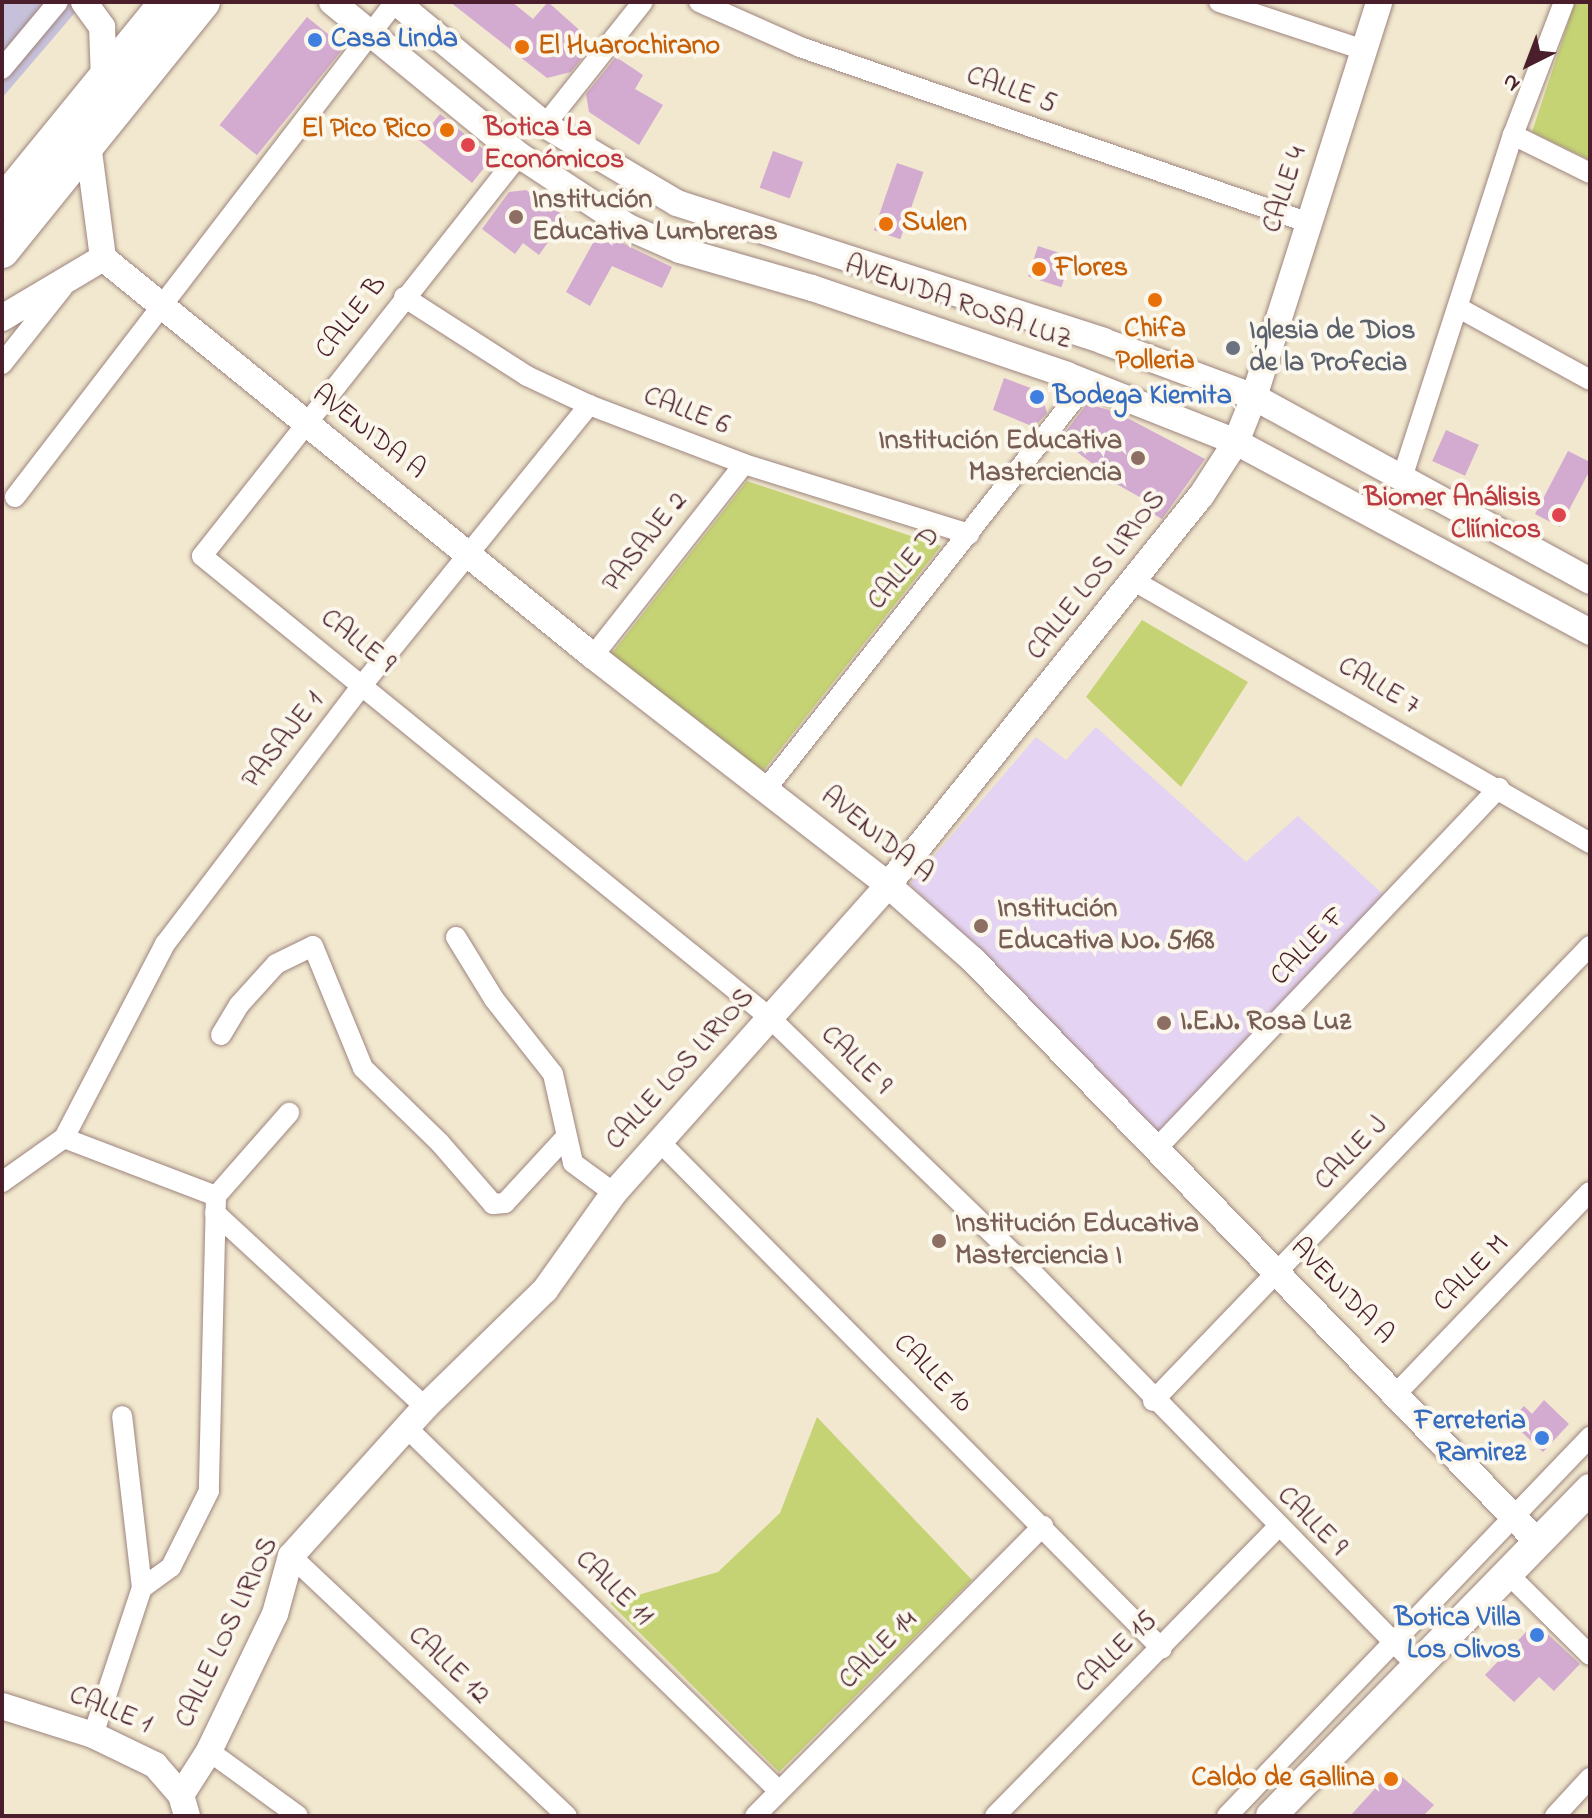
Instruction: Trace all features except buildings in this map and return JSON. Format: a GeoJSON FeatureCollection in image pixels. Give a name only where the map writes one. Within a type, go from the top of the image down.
{"type":"FeatureCollection","features":[{"type":"Feature","properties":{"kind":"highway"},"geometry":{"type":"LineString","coordinates":[[2,204],[167,2]]}},
{"type":"Feature","properties":{"kind":"highway"},"geometry":{"type":"LineString","coordinates":[[2,251],[203,2]]}},
{"type":"Feature","properties":{"kind":"main road"},"geometry":{"type":"LineString","coordinates":[[1271,1816],[1590,1489]]}},
{"type":"Feature","properties":{"kind":"street"},"geometry":{"type":"LineString","coordinates":[[2,69],[58,2]]}},
{"type":"Feature","properties":{"kind":"street"},"geometry":{"type":"LineString","coordinates":[[84,2],[102,27],[104,79]]}},
{"type":"Feature","properties":{"kind":"street","name":"AVENIDA ROSA LUZ"},"geometry":{"type":"LineString","coordinates":[[332,2],[519,155],[628,227],[680,250],[812,288],[1087,383],[1236,442],[1590,632]]}},
{"type":"Feature","properties":{"kind":"street"},"geometry":{"type":"LineString","coordinates":[[15,497],[373,36],[396,2]]}},
{"type":"Feature","properties":{"kind":"street","name":"AVENIDA ROSA LUZ"},"geometry":{"type":"LineString","coordinates":[[396,2],[545,125],[677,203],[942,287],[1254,397],[1590,581]]}},
{"type":"Feature","properties":{"kind":"street"},"geometry":{"type":"LineString","coordinates":[[545,125],[643,2]]}},
{"type":"Feature","properties":{"kind":"street","name":"CALLE 5"},"geometry":{"type":"LineString","coordinates":[[699,2],[800,47],[1309,223]]}},
{"type":"Feature","properties":{"kind":"street"},"geometry":{"type":"LineString","coordinates":[[1219,2],[1364,50]]}},
{"type":"Feature","properties":{"kind":"street","name":"CALLE 4"},"geometry":{"type":"LineString","coordinates":[[1254,397],[1379,2]]}},
{"type":"Feature","properties":{"kind":"street"},"geometry":{"type":"LineString","coordinates":[[1402,478],[1513,135],[1564,2]]}},
{"type":"Feature","properties":{"kind":"street"},"geometry":{"type":"LineString","coordinates":[[1513,135],[1590,173]]}},
{"type":"Feature","properties":{"kind":"street"},"geometry":{"type":"LineString","coordinates":[[2,318],[75,271],[103,258],[88,144]]}},
{"type":"Feature","properties":{"kind":"street","name":"CALLE B"},"geometry":{"type":"LineString","coordinates":[[202,556],[304,423],[519,155]]}},
{"type":"Feature","properties":{"kind":"street","name":"AVENIDA A"},"geometry":{"type":"LineString","coordinates":[[103,258],[593,656],[888,885],[973,960],[1159,1146],[1538,1542]]}},
{"type":"Feature","properties":{"kind":"street"},"geometry":{"type":"LineString","coordinates":[[2,364],[75,271]]}},
{"type":"Feature","properties":{"kind":"street","name":"CALLE 6"},"geometry":{"type":"LineString","coordinates":[[404,297],[527,376],[589,405],[744,464],[969,534]]}},
{"type":"Feature","properties":{"kind":"street"},"geometry":{"type":"LineString","coordinates":[[1459,308],[1590,380]]}},
{"type":"Feature","properties":{"kind":"street","name":"CALLE D"},"geometry":{"type":"LineString","coordinates":[[766,789],[1087,383]]}},
{"type":"Feature","properties":{"kind":"street","name":"CALLE LOS LIRIOS"},"geometry":{"type":"LineString","coordinates":[[184,1805],[275,1614],[291,1556],[425,1407],[545,1290],[614,1193],[888,885],[1136,582],[1236,442],[1254,397]]}},
{"type":"Feature","properties":{"kind":"street","name":"PASAJE 1"},"geometry":{"type":"LineString","coordinates":[[64,1138],[165,944],[364,683],[589,405]]}},
{"type":"Feature","properties":{"kind":"street","name":"PASAJE 2"},"geometry":{"type":"LineString","coordinates":[[593,656],[744,464]]}},
{"type":"Feature","properties":{"kind":"street","name":"CALLE 9"},"geometry":{"type":"LineString","coordinates":[[202,556],[364,683],[770,1018],[1026,1266],[1277,1528],[1416,1665]]}},
{"type":"Feature","properties":{"kind":"street","name":"CALLE 7"},"geometry":{"type":"LineString","coordinates":[[1136,582],[1590,843]]}},
{"type":"Feature","properties":{"kind":"street","name":"CALLE F"},"geometry":{"type":"LineString","coordinates":[[1159,1146],[1499,788]]}},
{"type":"Feature","properties":{"kind":"street"},"geometry":{"type":"LineString","coordinates":[[456,937],[494,999],[553,1074],[573,1163],[614,1193]]}},
{"type":"Feature","properties":{"kind":"street"},"geometry":{"type":"LineString","coordinates":[[221,1035],[239,1005],[276,964],[313,946],[363,1068],[493,1204],[505,1203],[565,1138]]}},
{"type":"Feature","properties":{"kind":"street","name":"CALLE J"},"geometry":{"type":"LineString","coordinates":[[1153,1401],[1590,946]]}},
{"type":"Feature","properties":{"kind":"street"},"geometry":{"type":"LineString","coordinates":[[142,1588],[171,1567],[209,1491],[215,1205],[289,1113]]}},
{"type":"Feature","properties":{"kind":"street"},"geometry":{"type":"LineString","coordinates":[[2,1182],[64,1138],[215,1205],[425,1407]]}},
{"type":"Feature","properties":{"kind":"street","name":"CALLE 10"},"geometry":{"type":"LineString","coordinates":[[660,1142],[1162,1649]]}},
{"type":"Feature","properties":{"kind":"street","name":"CALLE M"},"geometry":{"type":"LineString","coordinates":[[1395,1395],[1590,1192]]}},
{"type":"Feature","properties":{"kind":"street"},"geometry":{"type":"LineString","coordinates":[[93,1735],[142,1588],[122,1416]]}},
{"type":"Feature","properties":{"kind":"street","name":"CALLE 11"},"geometry":{"type":"LineString","coordinates":[[406,1427],[779,1791]]}},
{"type":"Feature","properties":{"kind":"street"},"geometry":{"type":"LineString","coordinates":[[1227,1816],[1590,1437]]}},
{"type":"Feature","properties":{"kind":"street","name":"CALLE 14"},"geometry":{"type":"LineString","coordinates":[[755,1816],[1043,1526]]}},
{"type":"Feature","properties":{"kind":"street","name":"CALLE 15"},"geometry":{"type":"LineString","coordinates":[[995,1816],[1162,1649],[1277,1528]]}},
{"type":"Feature","properties":{"kind":"street","name":"CALLE 12"},"geometry":{"type":"LineString","coordinates":[[291,1556],[567,1816]]}},
{"type":"Feature","properties":{"kind":"street"},"geometry":{"type":"LineString","coordinates":[[1506,1572],[1590,1655]]}},
{"type":"Feature","properties":{"kind":"street","name":"CALLE 1"},"geometry":{"type":"LineString","coordinates":[[2,1706],[93,1735],[155,1765],[184,1805]]}},
{"type":"Feature","properties":{"kind":"street"},"geometry":{"type":"LineString","coordinates":[[209,1751],[298,1816]]}},
{"type":"Feature","properties":{"kind":"street"},"geometry":{"type":"LineString","coordinates":[[1555,1816],[1590,1778]]}},
{"type":"Feature","properties":{"kind":"shaded area"},"geometry":{"type":"Polygon","coordinates":[[[2,2],[84,2],[2,98],[2,2]]]}},
{"type":"Feature","properties":{"kind":"shaded area","name":"I.E.N. Rosa Luz"},"geometry":{"type":"Polygon","coordinates":[[[1096,727],[1246,862],[1298,816],[1388,899],[1171,1146],[910,884],[1036,737],[1066,760],[1096,727]]]}},
{"type":"Feature","properties":{"kind":"green space"},"geometry":{"type":"Polygon","coordinates":[[[1575,2],[1590,2],[1590,160],[1532,132],[1575,2]]]}},
{"type":"Feature","properties":{"kind":"green space"},"geometry":{"type":"Polygon","coordinates":[[[747,481],[941,546],[763,771],[609,657],[747,481]]]}},
{"type":"Feature","properties":{"kind":"green space"},"geometry":{"type":"Polygon","coordinates":[[[1142,620],[1248,682],[1181,787],[1086,697],[1142,620]]]}},
{"type":"Feature","properties":{"kind":"green space"},"geometry":{"type":"Polygon","coordinates":[[[817,1417],[972,1580],[779,1772],[610,1603],[718,1572],[780,1513],[817,1417]]]}},
{"type":"Feature","properties":{"kind":"place","name":"Casa Linda"},"geometry":{"type":"Point","coordinates":[315,40]}},
{"type":"Feature","properties":{"kind":"place","name":"El Huarochirano"},"geometry":{"type":"Point","coordinates":[522,47]}},
{"type":"Feature","properties":{"kind":"place","name":"El Pico Rico"},"geometry":{"type":"Point","coordinates":[447,130]}},
{"type":"Feature","properties":{"kind":"place","name":"Botica La Económicos"},"geometry":{"type":"Point","coordinates":[468,145]}},
{"type":"Feature","properties":{"kind":"place","name":"Institución Educativa Lumbreras"},"geometry":{"type":"Point","coordinates":[516,217]}},
{"type":"Feature","properties":{"kind":"place","name":"Sulen"},"geometry":{"type":"Point","coordinates":[886,224]}},
{"type":"Feature","properties":{"kind":"place","name":"Flores"},"geometry":{"type":"Point","coordinates":[1039,269]}},
{"type":"Feature","properties":{"kind":"place","name":"Chifa Polleria"},"geometry":{"type":"Point","coordinates":[1155,300]}},
{"type":"Feature","properties":{"kind":"place","name":"Iglesia de Dios de la Profecia"},"geometry":{"type":"Point","coordinates":[1233,348]}},
{"type":"Feature","properties":{"kind":"place","name":"Bodega Kiemita"},"geometry":{"type":"Point","coordinates":[1037,397]}},
{"type":"Feature","properties":{"kind":"place","name":"Institución Educativa Masterciencia"},"geometry":{"type":"Point","coordinates":[1138,458]}},
{"type":"Feature","properties":{"kind":"place","name":"Biomer Análisis Cliínicos"},"geometry":{"type":"Point","coordinates":[1559,515]}},
{"type":"Feature","properties":{"kind":"place","name":"Institución Educativa No. 5168"},"geometry":{"type":"Point","coordinates":[981,926]}},
{"type":"Feature","properties":{"kind":"place","name":"I.E.N. Rosa Luz"},"geometry":{"type":"Point","coordinates":[1164,1023]}},
{"type":"Feature","properties":{"kind":"place","name":"Institución Educativa Masterciencia I"},"geometry":{"type":"Point","coordinates":[939,1241]}},
{"type":"Feature","properties":{"kind":"place","name":"Ferreteria Ramirez"},"geometry":{"type":"Point","coordinates":[1542,1438]}},
{"type":"Feature","properties":{"kind":"place","name":"Botica Villa Los Olivos"},"geometry":{"type":"Point","coordinates":[1537,1635]}},
{"type":"Feature","properties":{"kind":"place","name":"Caldo de Gallina"},"geometry":{"type":"Point","coordinates":[1391,1779]}}]}
